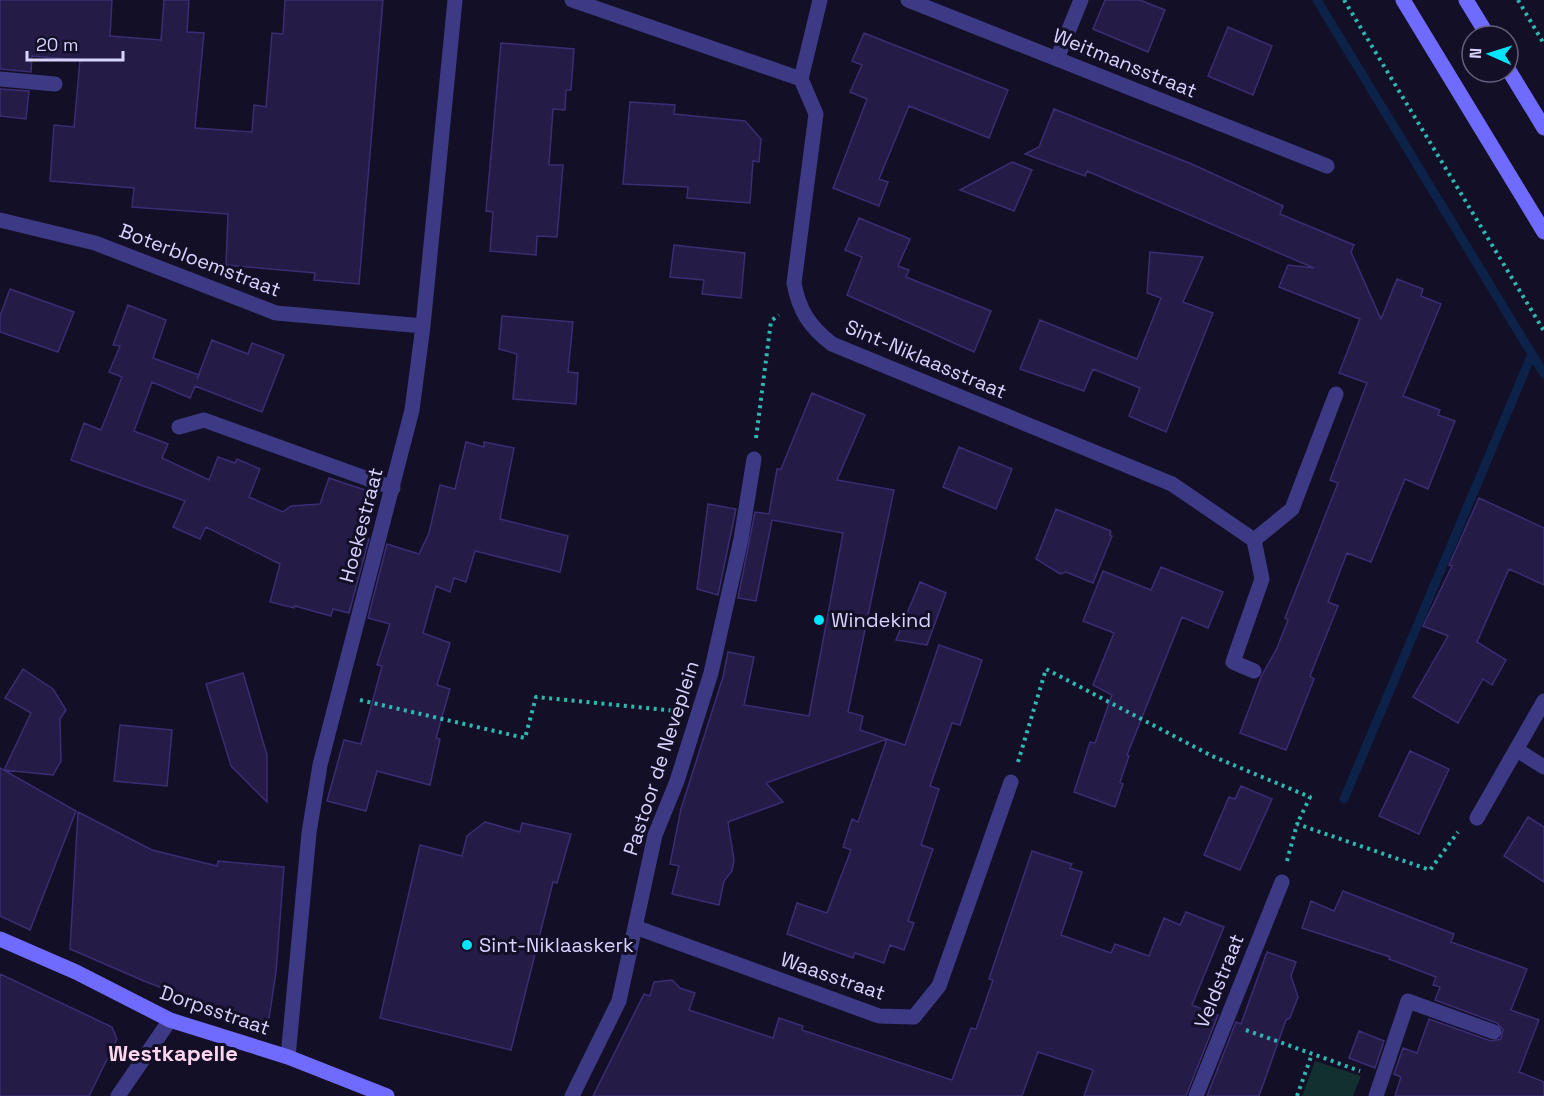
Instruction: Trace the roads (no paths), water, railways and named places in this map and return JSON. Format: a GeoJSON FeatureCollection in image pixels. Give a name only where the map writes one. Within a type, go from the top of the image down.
{"type":"FeatureCollection","features":[{"type":"Feature","properties":{"kind":"street","name":"Hoekestraat"},"geometry":{"type":"LineString","coordinates":[[288,1057],[309,833],[320,765],[412,410],[423,326],[455,0]]}},
{"type":"Feature","properties":{"kind":"street"},"geometry":{"type":"LineString","coordinates":[[572,0],[801,80],[820,0]]}},
{"type":"Feature","properties":{"kind":"street","name":"Weitmansstraat"},"geometry":{"type":"LineString","coordinates":[[908,0],[1327,166]]}},
{"type":"Feature","properties":{"kind":"street"},"geometry":{"type":"LineString","coordinates":[[1057,59],[1081,0]]}},
{"type":"Feature","properties":{"kind":"street"},"geometry":{"type":"LineString","coordinates":[[1403,0],[1544,232]]}},
{"type":"Feature","properties":{"kind":"street"},"geometry":{"type":"LineString","coordinates":[[1466,0],[1481,24]]}},
{"type":"Feature","properties":{"kind":"street"},"geometry":{"type":"LineString","coordinates":[[0,79],[55,84]]}},
{"type":"Feature","properties":{"kind":"street","name":"Sint-Niklaasstraat"},"geometry":{"type":"LineString","coordinates":[[801,80],[816,114],[794,283],[798,304],[814,331],[832,344],[1172,484],[1254,540]]}},
{"type":"Feature","properties":{"kind":"street"},"geometry":{"type":"LineString","coordinates":[[1517,84],[1544,128]]}},
{"type":"Feature","properties":{"kind":"street","name":"Boterbloemstraat"},"geometry":{"type":"LineString","coordinates":[[0,220],[95,243],[276,313],[423,326]]}},
{"type":"Feature","properties":{"kind":"street"},"geometry":{"type":"LineString","coordinates":[[1254,671],[1233,662],[1262,579],[1254,540],[1292,509],[1336,394]]}},
{"type":"Feature","properties":{"kind":"street"},"geometry":{"type":"LineString","coordinates":[[179,427],[204,420],[393,488]]}},
{"type":"Feature","properties":{"kind":"street","name":"Pastoor de Neveplein"},"geometry":{"type":"LineString","coordinates":[[572,1096],[619,1001],[655,835],[677,781],[723,621],[741,539],[754,459]]}},
{"type":"Feature","properties":{"kind":"street"},"geometry":{"type":"LineString","coordinates":[[1477,818],[1544,701]]}},
{"type":"Feature","properties":{"kind":"street"},"geometry":{"type":"LineString","coordinates":[[1516,750],[1544,767]]}},
{"type":"Feature","properties":{"kind":"street","name":"Waasstraat"},"geometry":{"type":"LineString","coordinates":[[635,927],[879,1016],[914,1017],[939,986],[1011,782]]}},
{"type":"Feature","properties":{"kind":"street","name":"Veldstraat"},"geometry":{"type":"LineString","coordinates":[[1196,1096],[1282,882]]}},
{"type":"Feature","properties":{"kind":"street","name":"Dorpsstraat"},"geometry":{"type":"LineString","coordinates":[[0,939],[76,972],[171,1020],[288,1057],[387,1096]]}},
{"type":"Feature","properties":{"kind":"street"},"geometry":{"type":"LineString","coordinates":[[1376,1096],[1408,1001],[1494,1032]]}},
{"type":"Feature","properties":{"kind":"street"},"geometry":{"type":"LineString","coordinates":[[118,1096],[171,1020]]}},
{"type":"Feature","properties":{"kind":"waterway"},"geometry":{"type":"LineString","coordinates":[[1317,0],[1544,374]]}},
{"type":"Feature","properties":{"kind":"waterway"},"geometry":{"type":"LineString","coordinates":[[1344,799],[1532,354]]}},
{"type":"Feature","properties":{"kind":"place","name":"Windekind"},"geometry":{"type":"Point","coordinates":[819,620]}},
{"type":"Feature","properties":{"kind":"place","name":"Sint-Niklaaskerk"},"geometry":{"type":"Point","coordinates":[467,945]}},
{"type":"Feature","properties":{"kind":"district","name":"Westkapelle"},"geometry":{"type":"Point","coordinates":[173,1053]}}]}
